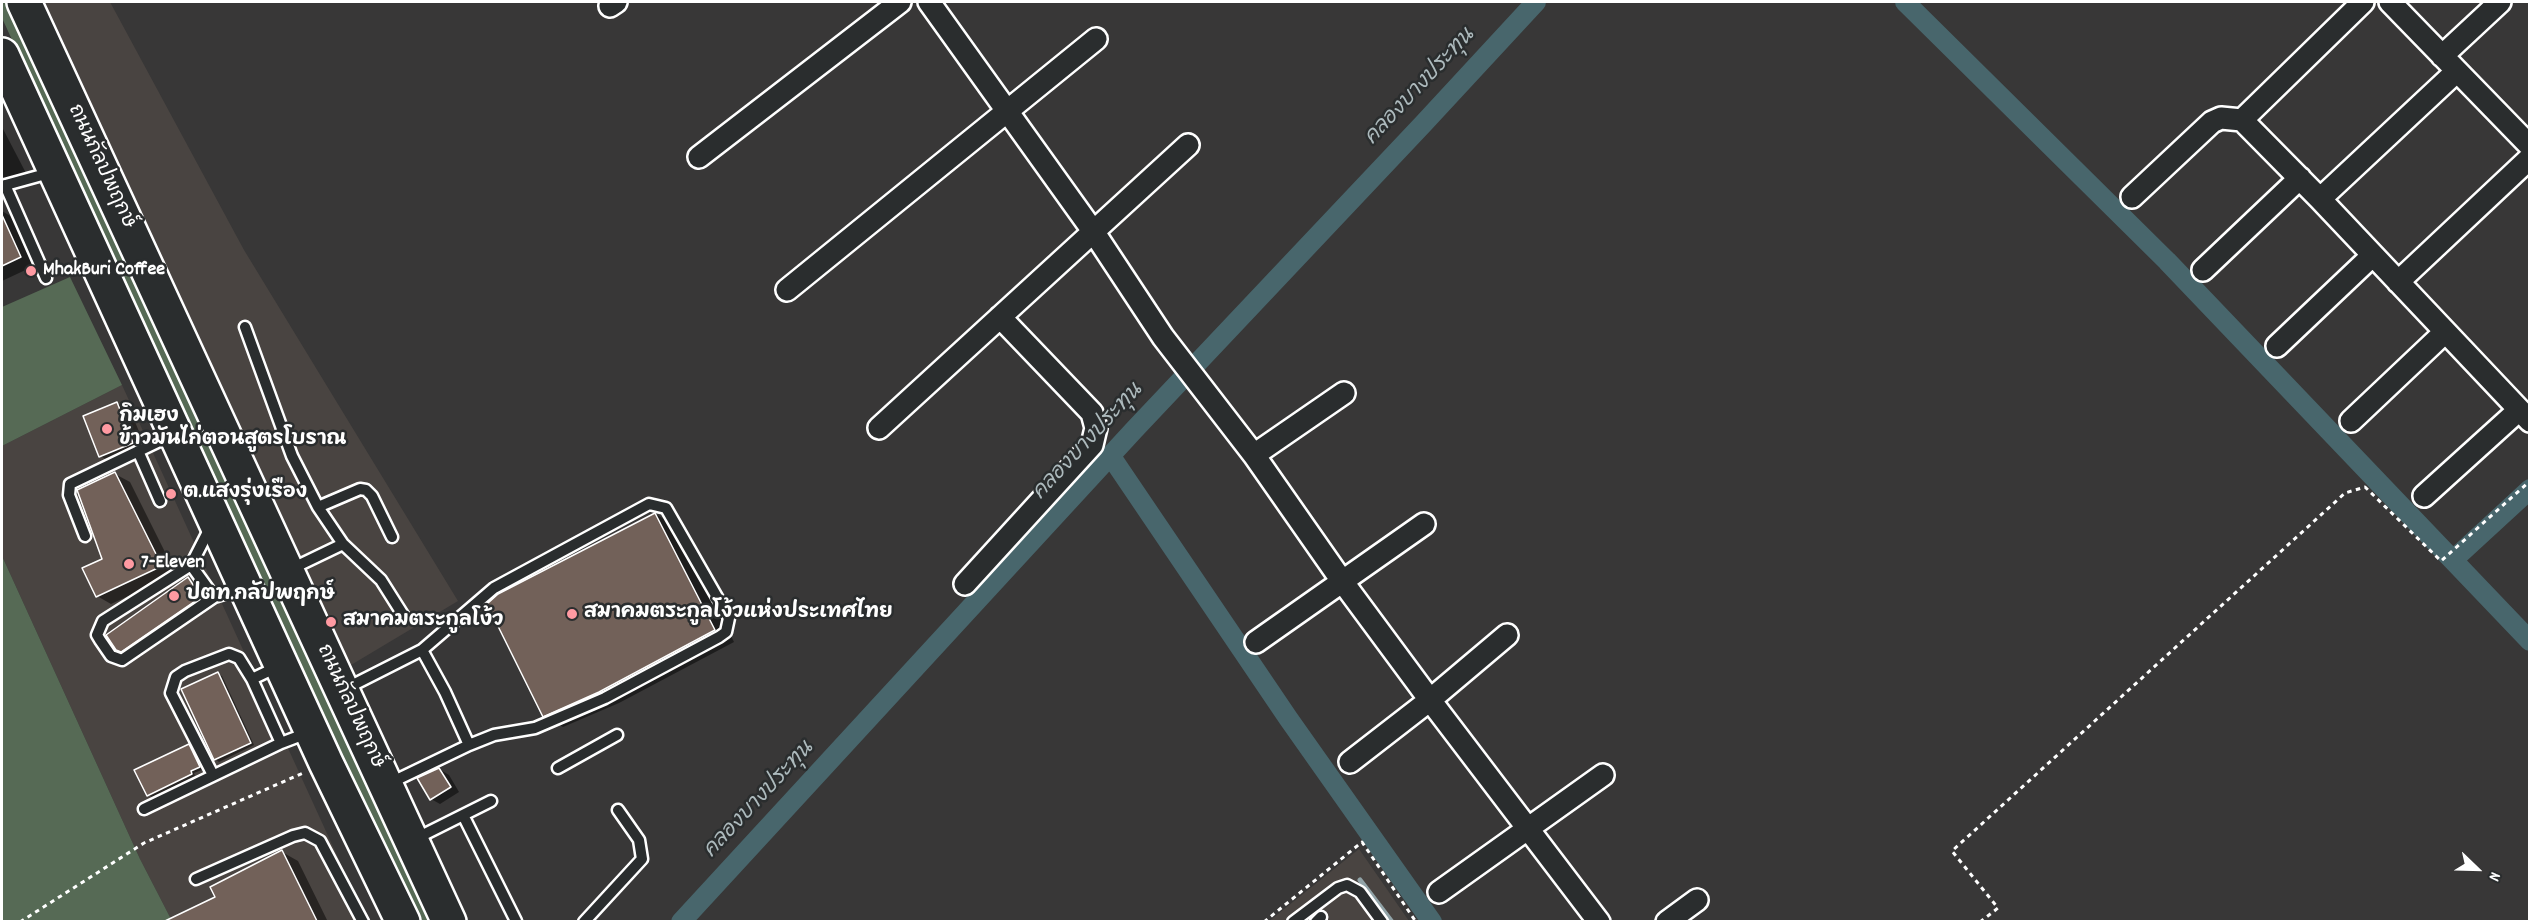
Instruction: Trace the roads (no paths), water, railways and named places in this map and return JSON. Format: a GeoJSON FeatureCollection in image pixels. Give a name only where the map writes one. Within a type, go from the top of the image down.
{"type":"FeatureCollection","features":[{"type":"Feature","properties":{"kind":"main road","name":"ถนนกัลปพฤกษ์"},"geometry":{"type":"LineString","coordinates":[[24,2],[449,921]]}},
{"type":"Feature","properties":{"kind":"main road"},"geometry":{"type":"LineString","coordinates":[[2,56],[53,172],[400,920]]}},
{"type":"Feature","properties":{"kind":"street"},"geometry":{"type":"LineString","coordinates":[[699,157],[900,2]]}},
{"type":"Feature","properties":{"kind":"street"},"geometry":{"type":"LineString","coordinates":[[929,2],[1093,231],[1163,337],[1254,455],[1342,581],[1430,700],[1599,921]]}},
{"type":"Feature","properties":{"kind":"street"},"geometry":{"type":"LineString","coordinates":[[2242,120],[2363,2]]}},
{"type":"Feature","properties":{"kind":"street"},"geometry":{"type":"LineString","coordinates":[[2390,2],[2450,63],[2525,131]]}},
{"type":"Feature","properties":{"kind":"street"},"geometry":{"type":"LineString","coordinates":[[2320,199],[2450,63],[2500,2]]}},
{"type":"Feature","properties":{"kind":"street"},"geometry":{"type":"LineString","coordinates":[[787,290],[1096,39]]}},
{"type":"Feature","properties":{"kind":"street"},"geometry":{"type":"LineString","coordinates":[[2132,197],[2212,122],[2221,118],[2242,120],[2300,178],[2524,416],[2424,496]]}},
{"type":"Feature","properties":{"kind":"street"},"geometry":{"type":"LineString","coordinates":[[879,428],[1188,145]]}},
{"type":"Feature","properties":{"kind":"street"},"geometry":{"type":"LineString","coordinates":[[2398,282],[2529,158]]}},
{"type":"Feature","properties":{"kind":"street"},"geometry":{"type":"LineString","coordinates":[[2203,270],[2300,178]]}},
{"type":"Feature","properties":{"kind":"street"},"geometry":{"type":"LineString","coordinates":[[2277,346],[2373,255]]}},
{"type":"Feature","properties":{"kind":"street"},"geometry":{"type":"LineString","coordinates":[[965,584],[1092,445],[1096,428],[1092,413],[1000,317]]}},
{"type":"Feature","properties":{"kind":"street"},"geometry":{"type":"LineString","coordinates":[[2351,421],[2444,333]]}},
{"type":"Feature","properties":{"kind":"street"},"geometry":{"type":"LineString","coordinates":[[1254,455],[1344,393]]}},
{"type":"Feature","properties":{"kind":"street"},"geometry":{"type":"LineString","coordinates":[[1256,642],[1424,524]]}},
{"type":"Feature","properties":{"kind":"street"},"geometry":{"type":"LineString","coordinates":[[1350,762],[1508,635]]}},
{"type":"Feature","properties":{"kind":"street"},"geometry":{"type":"LineString","coordinates":[[1438,892],[1603,776]]}},
{"type":"Feature","properties":{"kind":"street"},"geometry":{"type":"LineString","coordinates":[[1667,921],[1697,900]]}},
{"type":"Feature","properties":{"kind":"lane"},"geometry":{"type":"LineString","coordinates":[[46,278],[3,186],[53,172]]}},
{"type":"Feature","properties":{"kind":"lane"},"geometry":{"type":"LineString","coordinates":[[244,327],[292,456],[318,507],[343,544],[381,580],[405,618]]}},
{"type":"Feature","properties":{"kind":"lane"},"geometry":{"type":"LineString","coordinates":[[85,536],[69,495],[70,484],[174,434]]}},
{"type":"Feature","properties":{"kind":"lane"},"geometry":{"type":"LineString","coordinates":[[138,451],[160,501]]}},
{"type":"Feature","properties":{"kind":"lane"},"geometry":{"type":"LineString","coordinates":[[318,507],[360,489],[366,490],[372,496],[392,537]]}},
{"type":"Feature","properties":{"kind":"lane"},"geometry":{"type":"LineString","coordinates":[[342,691],[422,650],[494,588],[649,504],[666,508],[729,618],[726,632],[719,637],[596,703],[535,728],[494,735],[386,785]]}},
{"type":"Feature","properties":{"kind":"lane"},"geometry":{"type":"LineString","coordinates":[[215,519],[191,564],[103,621],[97,634],[111,656],[117,659],[128,657],[214,597],[247,588]]}},
{"type":"Feature","properties":{"kind":"lane"},"geometry":{"type":"LineString","coordinates":[[287,572],[343,544]]}},
{"type":"Feature","properties":{"kind":"lane"},"geometry":{"type":"LineString","coordinates":[[191,564],[214,597]]}},
{"type":"Feature","properties":{"kind":"lane"},"geometry":{"type":"LineString","coordinates":[[422,650],[445,692],[469,745]]}},
{"type":"Feature","properties":{"kind":"lane"},"geometry":{"type":"LineString","coordinates":[[213,775],[171,693],[172,684],[185,671],[229,654],[239,658],[252,680],[281,743]]}},
{"type":"Feature","properties":{"kind":"lane"},"geometry":{"type":"LineString","coordinates":[[252,680],[282,664]]}},
{"type":"Feature","properties":{"kind":"lane"},"geometry":{"type":"LineString","coordinates":[[144,808],[281,743],[313,731]]}},
{"type":"Feature","properties":{"kind":"lane"},"geometry":{"type":"LineString","coordinates":[[558,768],[618,735]]}},
{"type":"Feature","properties":{"kind":"lane"},"geometry":{"type":"LineString","coordinates":[[412,840],[491,801]]}},
{"type":"Feature","properties":{"kind":"lane"},"geometry":{"type":"LineString","coordinates":[[584,921],[642,859],[639,840],[618,810]]}},
{"type":"Feature","properties":{"kind":"lane"},"geometry":{"type":"LineString","coordinates":[[463,815],[516,921]]}},
{"type":"Feature","properties":{"kind":"lane"},"geometry":{"type":"LineString","coordinates":[[196,879],[292,836],[305,833],[320,841],[363,921]]}},
{"type":"Feature","properties":{"kind":"lane"},"geometry":{"type":"LineString","coordinates":[[1293,921],[1338,888],[1347,885],[1360,892],[1382,921]]}},
{"type":"Feature","properties":{"kind":"waterway","name":"คลองบางประทุน"},"geometry":{"type":"LineString","coordinates":[[681,922],[1134,430],[1536,2]]}},
{"type":"Feature","properties":{"kind":"waterway"},"geometry":{"type":"LineString","coordinates":[[1905,2],[2167,261],[2530,641]]}},
{"type":"Feature","properties":{"kind":"waterway"},"geometry":{"type":"LineString","coordinates":[[1110,455],[1288,718],[1432,922]]}},
{"type":"Feature","properties":{"kind":"waterway"},"geometry":{"type":"LineString","coordinates":[[2453,560],[2530,489]]}},
{"type":"Feature","properties":{"kind":"waterway"},"geometry":{"type":"LineString","coordinates":[[1360,880],[1392,922]]}},
{"type":"Feature","properties":{"kind":"place","name":"MhakBuri Coffee"},"geometry":{"type":"Point","coordinates":[31,271]}},
{"type":"Feature","properties":{"kind":"place","name":"กิมเฮง ข้าวมันไก่ตอนสูตรโบราณ"},"geometry":{"type":"Point","coordinates":[107,429]}},
{"type":"Feature","properties":{"kind":"place","name":"ต.แสงรุ่งเรือง"},"geometry":{"type":"Point","coordinates":[171,494]}},
{"type":"Feature","properties":{"kind":"place","name":"7-Eleven"},"geometry":{"type":"Point","coordinates":[129,564]}},
{"type":"Feature","properties":{"kind":"place","name":"ปตท.กลัปพฤกษ์"},"geometry":{"type":"Point","coordinates":[174,596]}},
{"type":"Feature","properties":{"kind":"place","name":"สมาคมตระกูลโง้วแห่งประเทศไทย"},"geometry":{"type":"Point","coordinates":[572,614]}},
{"type":"Feature","properties":{"kind":"place","name":"สมาคมตระกูลโง้ว"},"geometry":{"type":"Point","coordinates":[331,622]}}]}
